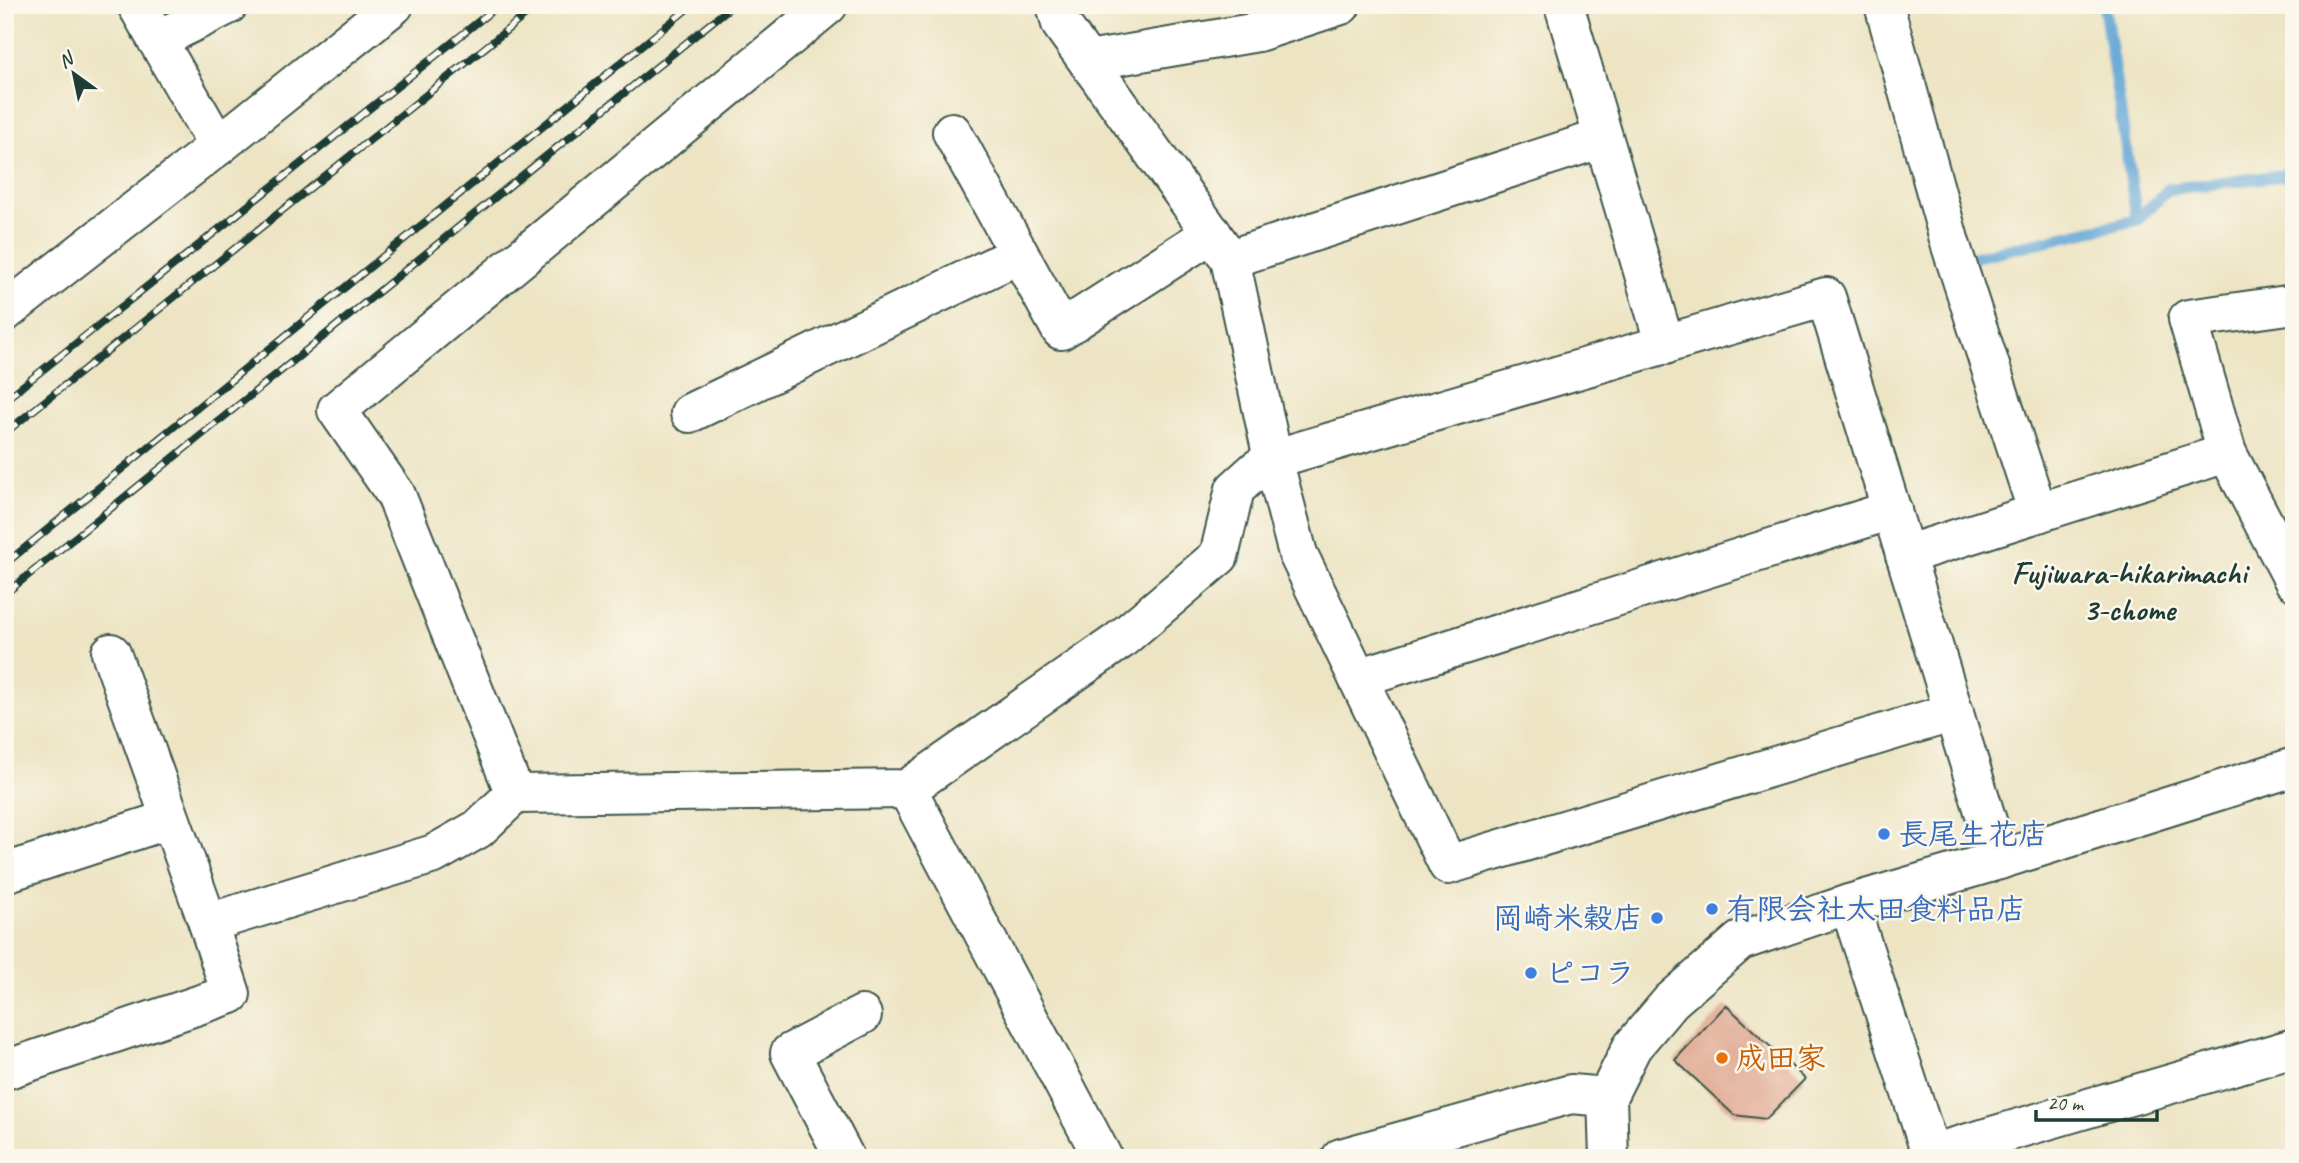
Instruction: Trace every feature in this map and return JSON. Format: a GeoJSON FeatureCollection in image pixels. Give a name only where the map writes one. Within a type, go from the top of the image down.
{"type":"FeatureCollection","features":[{"type":"Feature","properties":{"kind":"street"},"geometry":{"type":"LineString","coordinates":[[137,5],[218,146]]}},
{"type":"Feature","properties":{"kind":"street"},"geometry":{"type":"LineString","coordinates":[[157,40],[228,5]]}},
{"type":"Feature","properties":{"kind":"street"},"geometry":{"type":"LineString","coordinates":[[5,312],[394,5]]}},
{"type":"Feature","properties":{"kind":"street"},"geometry":{"type":"LineString","coordinates":[[515,794],[396,495],[337,410],[828,5]]}},
{"type":"Feature","properties":{"kind":"street"},"geometry":{"type":"LineString","coordinates":[[1056,5],[1061,24],[1221,246],[1298,554],[1448,865],[1954,712]]}},
{"type":"Feature","properties":{"kind":"street"},"geometry":{"type":"LineString","coordinates":[[1088,61],[1258,32],[1341,5]]}},
{"type":"Feature","properties":{"kind":"street"},"geometry":{"type":"LineString","coordinates":[[1564,5],[1665,345]]}},
{"type":"Feature","properties":{"kind":"street"},"geometry":{"type":"LineString","coordinates":[[1884,5],[1950,243],[2038,513]]}},
{"type":"Feature","properties":{"kind":"street"},"geometry":{"type":"LineString","coordinates":[[952,132],[1061,330],[1221,246],[1603,138]]}},
{"type":"Feature","properties":{"kind":"street"},"geometry":{"type":"LineString","coordinates":[[690,413],[1019,254]]}},
{"type":"Feature","properties":{"kind":"street"},"geometry":{"type":"LineString","coordinates":[[208,923],[434,854],[478,829],[515,794],[907,789],[1119,641],[1219,556],[1235,489],[1273,459],[1826,297],[1999,860]]}},
{"type":"Feature","properties":{"kind":"street"},"geometry":{"type":"LineString","coordinates":[[2294,304],[2189,319],[2227,453],[2294,581]]}},
{"type":"Feature","properties":{"kind":"street"},"geometry":{"type":"LineString","coordinates":[[1905,555],[2227,453]]}},
{"type":"Feature","properties":{"kind":"street"},"geometry":{"type":"LineString","coordinates":[[1358,678],[1892,510]]}},
{"type":"Feature","properties":{"kind":"street"},"geometry":{"type":"LineString","coordinates":[[5,1070],[231,994],[111,653]]}},
{"type":"Feature","properties":{"kind":"street"},"geometry":{"type":"LineString","coordinates":[[1609,1158],[1607,1097],[1632,1047],[1671,1001],[1740,941],[1849,904],[2292,775]]}},
{"type":"Feature","properties":{"kind":"street"},"geometry":{"type":"LineString","coordinates":[[907,789],[1103,1158]]}},
{"type":"Feature","properties":{"kind":"street"},"geometry":{"type":"LineString","coordinates":[[5,873],[170,819]]}},
{"type":"Feature","properties":{"kind":"street"},"geometry":{"type":"LineString","coordinates":[[1849,904],[1931,1156],[2294,1048]]}},
{"type":"Feature","properties":{"kind":"street"},"geometry":{"type":"LineString","coordinates":[[845,1158],[790,1053],[862,1015]]}},
{"type":"Feature","properties":{"kind":"street"},"geometry":{"type":"LineString","coordinates":[[1341,1158],[1571,1094],[1607,1097]]}},
{"type":"Feature","properties":{"kind":"building"},"geometry":{"type":"Polygon","coordinates":[[[1726,1005],[1805,1079],[1766,1119],[1734,1115],[1675,1060],[1726,1005]]]}},
{"type":"Feature","properties":{"kind":"waterway"},"geometry":{"type":"LineString","coordinates":[[1966,259],[2137,220],[2104,5]]}},
{"type":"Feature","properties":{"kind":"waterway"},"geometry":{"type":"LineString","coordinates":[[2137,220],[2169,189],[2294,174]]}},
{"type":"Feature","properties":{"kind":"railway"},"geometry":{"type":"LineString","coordinates":[[5,400],[499,5]]}},
{"type":"Feature","properties":{"kind":"railway"},"geometry":{"type":"LineString","coordinates":[[5,433],[538,5]]}},
{"type":"Feature","properties":{"kind":"railway"},"geometry":{"type":"LineString","coordinates":[[5,564],[692,5]]}},
{"type":"Feature","properties":{"kind":"railway"},"geometry":{"type":"LineString","coordinates":[[5,594],[733,5]]}},
{"type":"Feature","properties":{"kind":"place","name":"長尾生花店"},"geometry":{"type":"Point","coordinates":[1884,834]}},
{"type":"Feature","properties":{"kind":"place","name":"有限会社太田食料品店"},"geometry":{"type":"Point","coordinates":[1712,909]}},
{"type":"Feature","properties":{"kind":"place","name":"岡崎米穀店"},"geometry":{"type":"Point","coordinates":[1657,918]}},
{"type":"Feature","properties":{"kind":"place","name":"ピコラ"},"geometry":{"type":"Point","coordinates":[1531,973]}},
{"type":"Feature","properties":{"kind":"place","name":"成田家"},"geometry":{"type":"Point","coordinates":[1722,1058]}},
{"type":"Feature","properties":{"kind":"district","name":"Fujiwara-hikarimachi 3-chome"},"geometry":{"type":"Point","coordinates":[2129,590]}}]}
